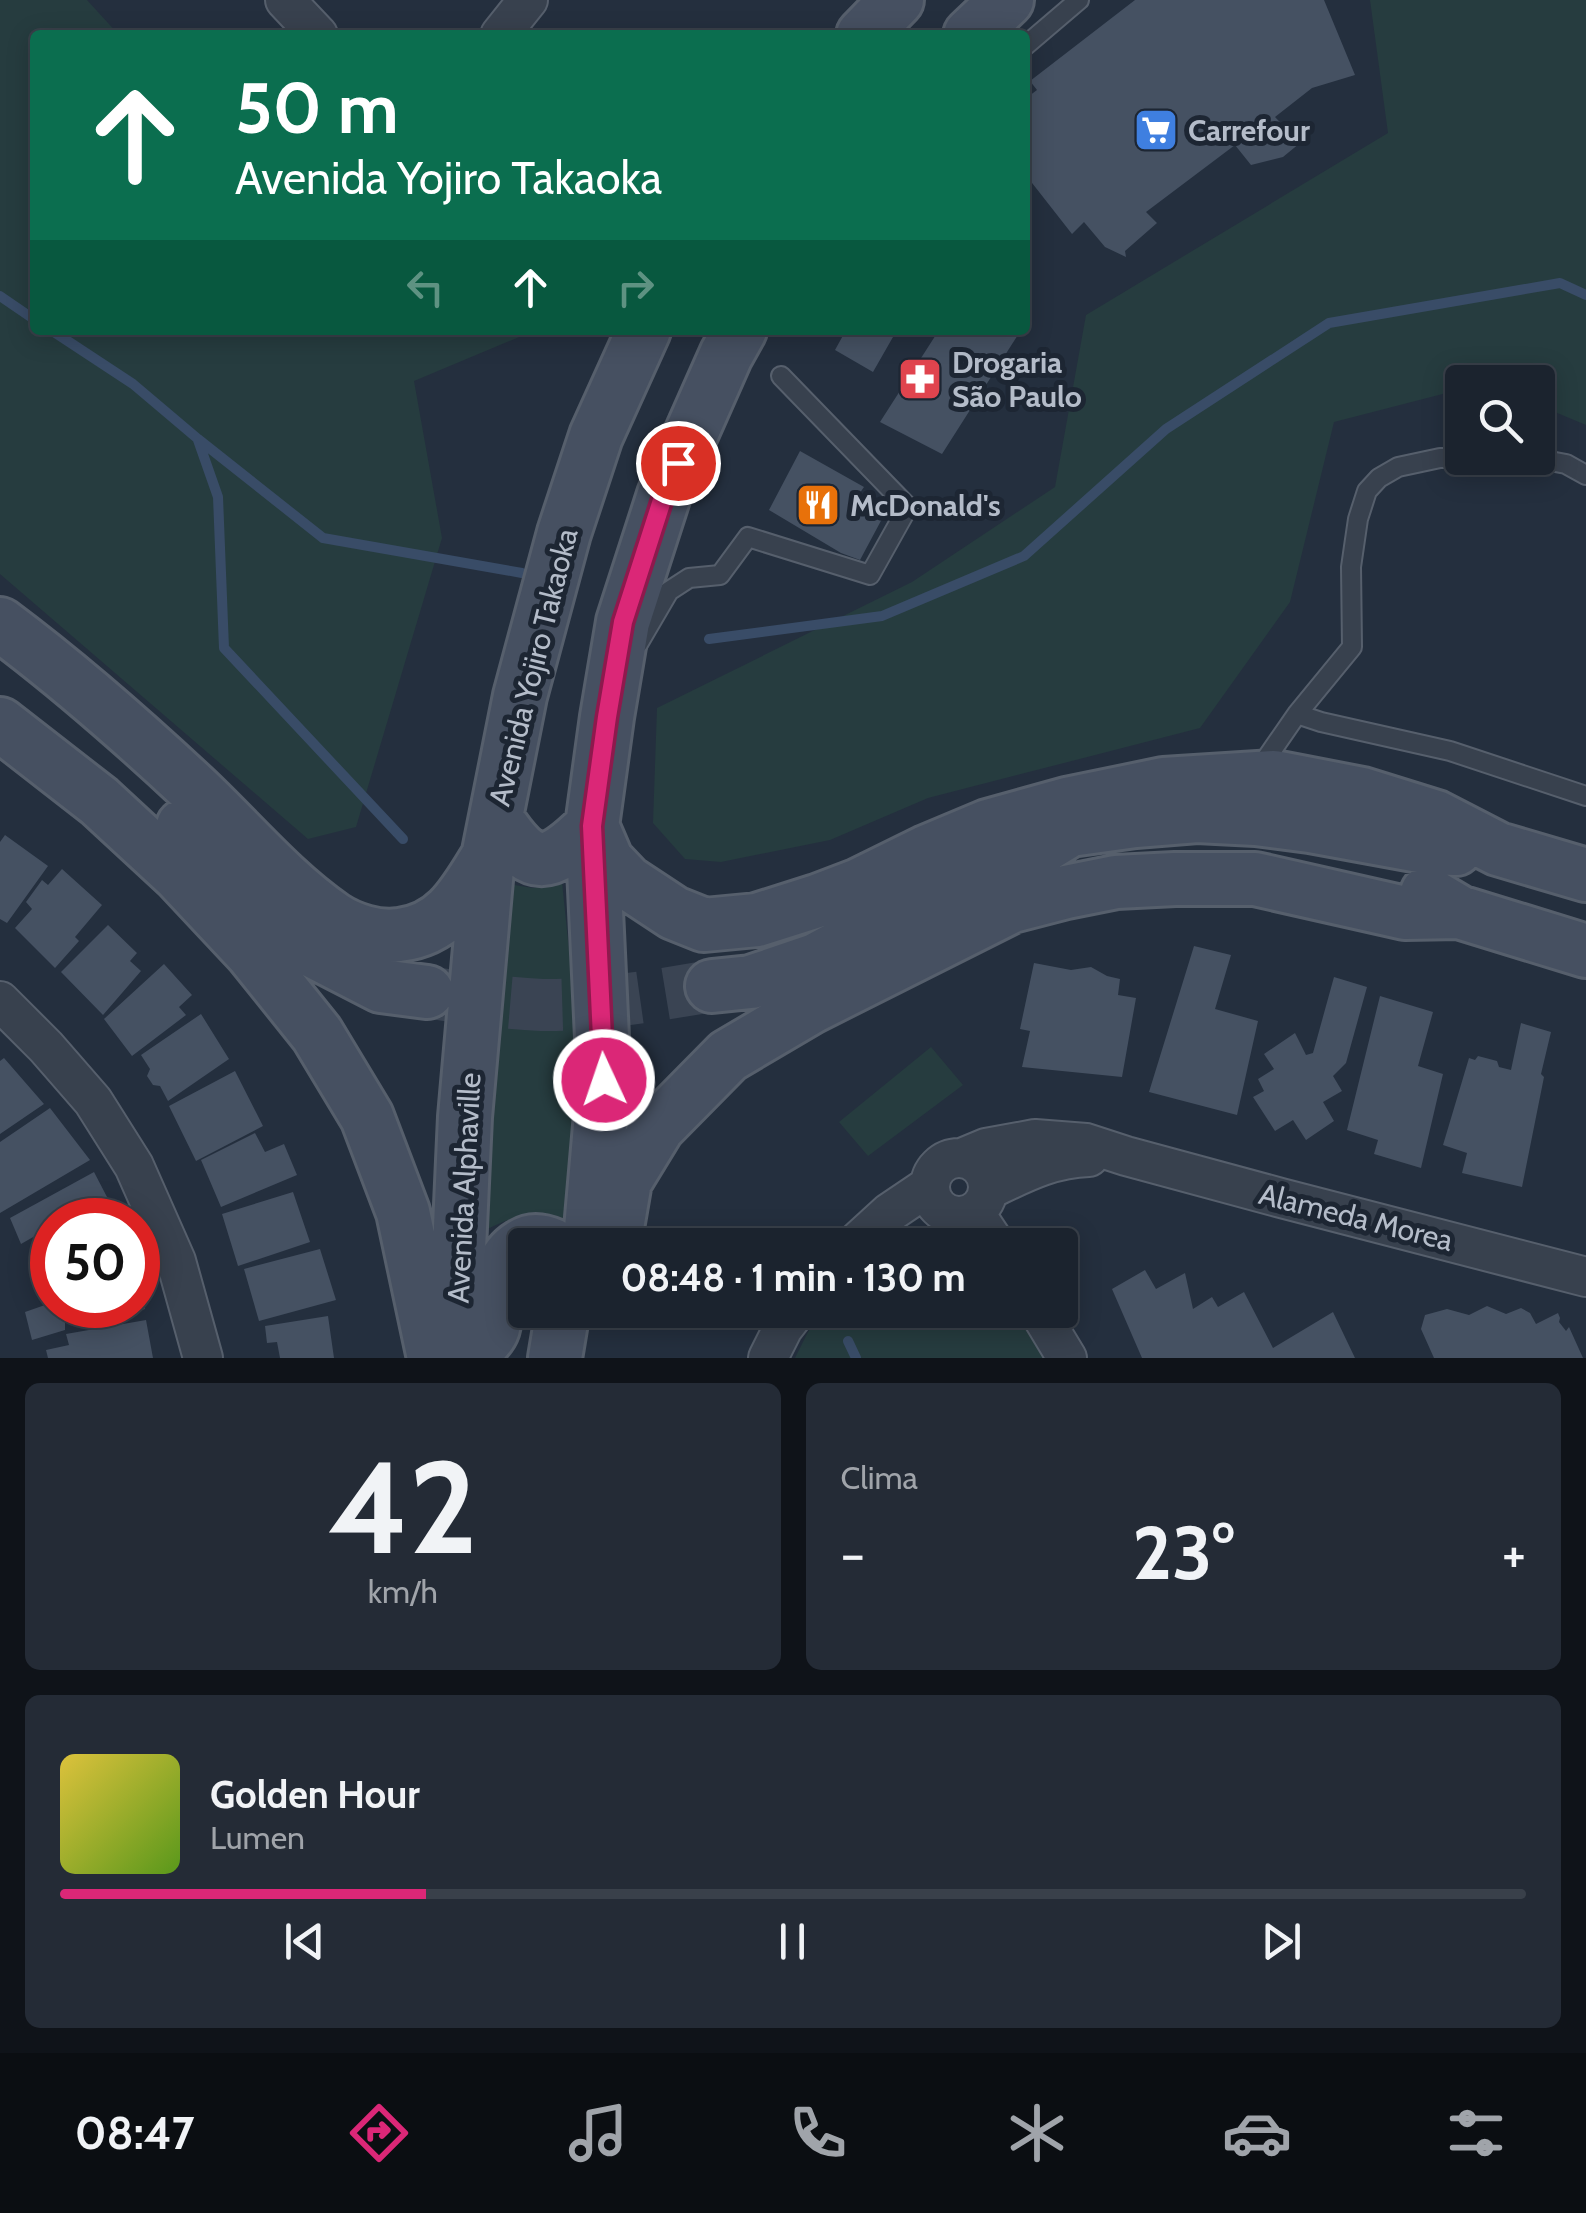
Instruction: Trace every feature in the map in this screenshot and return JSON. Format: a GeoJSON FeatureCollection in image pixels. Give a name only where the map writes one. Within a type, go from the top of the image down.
{"type":"FeatureCollection","features":[{"type":"Feature","properties":{"kind":"main road"},"geometry":{"type":"LineString","coordinates":[[869,30],[898,0]]}},
{"type":"Feature","properties":{"kind":"main road"},"geometry":{"type":"LineString","coordinates":[[975,30],[1007,0]]}},
{"type":"Feature","properties":{"kind":"main road","name":"Avenida Yojiro Takaoka"},"geometry":{"type":"LineString","coordinates":[[473,1018],[492,838],[520,696],[564,533],[596,436],[642,335]]}},
{"type":"Feature","properties":{"kind":"main road"},"geometry":{"type":"LineString","coordinates":[[591,1228],[604,1080],[592,826],[612,687],[623,622],[664,494],[737,335]]}},
{"type":"Feature","properties":{"kind":"main road"},"geometry":{"type":"LineString","coordinates":[[0,624],[178,775],[292,884],[336,920],[371,934],[399,935],[423,928],[456,907],[492,838],[531,858],[548,860],[564,852],[592,826]]}},
{"type":"Feature","properties":{"kind":"main road"},"geometry":{"type":"LineString","coordinates":[[0,648],[126,762],[280,927],[314,951],[381,986],[427,992]]}},
{"type":"Feature","properties":{"kind":"main road"},"geometry":{"type":"LineString","coordinates":[[0,700],[190,834]]}},
{"type":"Feature","properties":{"kind":"main road"},"geometry":{"type":"LineString","coordinates":[[0,724],[99,801],[179,875],[252,953],[317,1034],[367,1116],[403,1212],[434,1358]]}},
{"type":"Feature","properties":{"kind":"main road"},"geometry":{"type":"LineString","coordinates":[[592,826],[607,861],[627,882],[674,913],[704,925],[757,920],[817,901],[988,826],[1066,804],[1164,784],[1274,776],[1362,794],[1436,817],[1498,849],[1586,875]]}},
{"type":"Feature","properties":{"kind":"main road"},"geometry":{"type":"LineString","coordinates":[[712,986],[752,982],[816,960],[976,874],[1027,856],[1070,830],[1197,816],[1310,826],[1430,848],[1498,849]]}},
{"type":"Feature","properties":{"kind":"main road"},"geometry":{"type":"LineString","coordinates":[[1027,856],[1075,857],[1212,848],[1263,851],[1364,870],[1410,884],[1459,912],[1586,951]]}},
{"type":"Feature","properties":{"kind":"main road"},"geometry":{"type":"LineString","coordinates":[[617,1228],[625,1181],[658,1127],[728,1056],[811,1007],[1012,906],[1116,882],[1255,879],[1405,913],[1459,912]]}},
{"type":"Feature","properties":{"kind":"main road","name":"Avenida Alphaville"},"geometry":{"type":"LineString","coordinates":[[462,1358],[458,1274],[473,1018]]}},
{"type":"Feature","properties":{"kind":"main road"},"geometry":{"type":"LineString","coordinates":[[462,1358],[492,1333],[499,1278],[508,1258]]}},
{"type":"Feature","properties":{"kind":"main road"},"geometry":{"type":"LineString","coordinates":[[555,1358],[560,1328]]}},
{"type":"Feature","properties":{"kind":"main road"},"geometry":{"type":"LineString","coordinates":[[575,1358],[580,1328]]}},
{"type":"Feature","properties":{"kind":"street"},"geometry":{"type":"LineString","coordinates":[[285,0],[313,30]]}},
{"type":"Feature","properties":{"kind":"street"},"geometry":{"type":"LineString","coordinates":[[504,30],[528,0]]}},
{"type":"Feature","properties":{"kind":"street"},"geometry":{"type":"LineString","coordinates":[[0,1001],[94,1102],[134,1166],[176,1261],[203,1358]]}},
{"type":"Feature","properties":{"kind":"street","name":"Alameda Morea"},"geometry":{"type":"LineString","coordinates":[[962,1158],[986,1148],[1035,1139],[1086,1143],[1586,1277]]}},
{"type":"Feature","properties":{"kind":"street","name":"Alameda Morea"},"geometry":{"type":"LineString","coordinates":[[981,1201],[1034,1167],[1074,1158],[1126,1156]]}},
{"type":"Feature","properties":{"kind":"street"},"geometry":{"type":"LineString","coordinates":[[873,1228],[929,1186],[943,1162],[962,1158],[985,1172],[981,1201],[990,1228]]}},
{"type":"Feature","properties":{"kind":"street"},"geometry":{"type":"LineString","coordinates":[[929,1186],[935,1204],[958,1216],[981,1201]]}},
{"type":"Feature","properties":{"kind":"street"},"geometry":{"type":"LineString","coordinates":[[768,1358],[784,1328]]}},
{"type":"Feature","properties":{"kind":"street"},"geometry":{"type":"LineString","coordinates":[[1049,1328],[1068,1358]]}},
{"type":"Feature","properties":{"kind":"lane"},"geometry":{"type":"LineString","coordinates":[[1030,42],[1079,0]]}},
{"type":"Feature","properties":{"kind":"lane"},"geometry":{"type":"LineString","coordinates":[[612,687],[670,591],[690,578],[720,574],[748,537],[870,576],[908,507],[781,376]]}},
{"type":"Feature","properties":{"kind":"lane"},"geometry":{"type":"LineString","coordinates":[[1252,778],[1352,646],[1351,567],[1358,519],[1367,491],[1378,478],[1398,467],[1445,458]]}},
{"type":"Feature","properties":{"kind":"lane"},"geometry":{"type":"LineString","coordinates":[[1555,462],[1586,475]]}},
{"type":"Feature","properties":{"kind":"lane"},"geometry":{"type":"LineString","coordinates":[[1297,714],[1450,752],[1586,796]]}},
{"type":"Feature","properties":{"kind":"green space"},"geometry":{"type":"Polygon","coordinates":[[[0,0],[87,0],[114,30],[30,30],[30,335],[524,335],[414,381],[442,538],[356,827],[308,839],[0,574],[0,0]]]}},
{"type":"Feature","properties":{"kind":"green space"},"geometry":{"type":"Polygon","coordinates":[[[1370,0],[1586,0],[1586,425],[1555,412],[1555,365],[1445,365],[1445,393],[1334,422],[1290,602],[1200,728],[928,798],[830,840],[721,862],[685,859],[653,823],[657,708],[912,582],[1055,487],[1086,315],[1388,133],[1370,0]]]}},
{"type":"Feature","properties":{"kind":"green space"},"geometry":{"type":"Polygon","coordinates":[[[562,882],[574,998],[578,1086],[564,1228],[551,1228],[525,1218],[505,1221],[476,1234],[508,884],[533,888],[562,882]]]}},
{"type":"Feature","properties":{"kind":"green space"},"geometry":{"type":"Polygon","coordinates":[[[931,1047],[963,1085],[868,1156],[839,1122],[931,1047]]]}},
{"type":"Feature","properties":{"kind":"green space"},"geometry":{"type":"Polygon","coordinates":[[[811,1328],[1025,1328],[1044,1358],[795,1358],[811,1328]]]}},
{"type":"Feature","properties":{"kind":"building","name":"Carrefour"},"geometry":{"type":"Polygon","coordinates":[[[1135,0],[1324,0],[1355,75],[1312,88],[1275,117],[1300,143],[1283,157],[1251,165],[1235,145],[1146,212],[1157,223],[1125,251],[1126,257],[1105,247],[1084,222],[1072,234],[1030,180],[1030,95],[1037,90],[1030,81],[1135,0]]]}},
{"type":"Feature","properties":{"kind":"building"},"geometry":{"type":"Polygon","coordinates":[[[843,335],[894,335],[873,372],[835,350],[843,335]]]}},
{"type":"Feature","properties":{"kind":"building"},"geometry":{"type":"Polygon","coordinates":[[[936,335],[1018,335],[942,454],[880,422],[936,335]]]}},
{"type":"Feature","properties":{"kind":"building","name":"McDonald's"},"geometry":{"type":"Polygon","coordinates":[[[800,451],[864,487],[855,500],[883,517],[860,560],[841,553],[769,510],[800,451]]]}},
{"type":"Feature","properties":{"kind":"building"},"geometry":{"type":"Polygon","coordinates":[[[5,835],[48,866],[7,923],[0,919],[0,842],[5,835]]]}},
{"type":"Feature","properties":{"kind":"building"},"geometry":{"type":"Polygon","coordinates":[[[62,869],[102,905],[75,937],[79,941],[55,968],[15,928],[32,909],[26,902],[42,880],[48,885],[62,869]]]}},
{"type":"Feature","properties":{"kind":"building"},"geometry":{"type":"Polygon","coordinates":[[[108,925],[137,953],[130,961],[141,971],[103,1015],[61,972],[108,925]]]}},
{"type":"Feature","properties":{"kind":"building"},"geometry":{"type":"Polygon","coordinates":[[[1194,946],[1231,955],[1215,1009],[1258,1021],[1237,1115],[1149,1092],[1194,946]]]}},
{"type":"Feature","properties":{"kind":"building"},"geometry":{"type":"Polygon","coordinates":[[[1034,963],[1071,970],[1091,967],[1120,979],[1118,995],[1136,998],[1122,1077],[1022,1067],[1030,1031],[1020,1029],[1034,963]]]}},
{"type":"Feature","properties":{"kind":"building"},"geometry":{"type":"Polygon","coordinates":[[[164,964],[192,995],[179,1007],[186,1015],[132,1056],[104,1019],[164,964]]]}},
{"type":"Feature","properties":{"kind":"building"},"geometry":{"type":"Polygon","coordinates":[[[1334,977],[1367,987],[1346,1063],[1333,1076],[1342,1091],[1323,1102],[1334,1121],[1306,1140],[1293,1120],[1275,1131],[1253,1097],[1264,1091],[1258,1079],[1274,1069],[1264,1054],[1295,1033],[1306,1055],[1313,1053],[1334,977]]]}},
{"type":"Feature","properties":{"kind":"building"},"geometry":{"type":"Polygon","coordinates":[[[1380,996],[1433,1012],[1418,1066],[1443,1074],[1421,1168],[1374,1154],[1378,1140],[1347,1130],[1380,996]]]}},
{"type":"Feature","properties":{"kind":"building"},"geometry":{"type":"Polygon","coordinates":[[[201,1014],[229,1059],[168,1101],[160,1086],[153,1085],[147,1076],[150,1069],[141,1055],[201,1014]]]}},
{"type":"Feature","properties":{"kind":"building"},"geometry":{"type":"Polygon","coordinates":[[[1521,1023],[1551,1032],[1522,1187],[1462,1173],[1467,1153],[1443,1145],[1469,1058],[1497,1061],[1499,1067],[1511,1070],[1521,1023]]]}},
{"type":"Feature","properties":{"kind":"building"},"geometry":{"type":"Polygon","coordinates":[[[4,1058],[44,1104],[0,1134],[0,1061],[4,1058]]]}},
{"type":"Feature","properties":{"kind":"building"},"geometry":{"type":"Polygon","coordinates":[[[235,1071],[263,1126],[196,1161],[169,1106],[235,1071]]]}},
{"type":"Feature","properties":{"kind":"building"},"geometry":{"type":"Polygon","coordinates":[[[50,1108],[90,1160],[0,1213],[0,1142],[50,1108]]]}},
{"type":"Feature","properties":{"kind":"building"},"geometry":{"type":"Polygon","coordinates":[[[255,1133],[265,1152],[284,1144],[297,1175],[221,1207],[201,1160],[255,1133]]]}},
{"type":"Feature","properties":{"kind":"building"},"geometry":{"type":"Polygon","coordinates":[[[94,1172],[108,1198],[47,1198],[94,1172]]]}},
{"type":"Feature","properties":{"kind":"building"},"geometry":{"type":"Polygon","coordinates":[[[293,1192],[310,1242],[238,1266],[222,1214],[293,1192]]]}},
{"type":"Feature","properties":{"kind":"building"},"geometry":{"type":"Polygon","coordinates":[[[30,1207],[30,1239],[21,1244],[10,1218],[30,1207]]]}},
{"type":"Feature","properties":{"kind":"building"},"geometry":{"type":"Polygon","coordinates":[[[320,1249],[336,1300],[259,1321],[244,1269],[320,1249]]]}},
{"type":"Feature","properties":{"kind":"building"},"geometry":{"type":"Polygon","coordinates":[[[1145,1270],[1156,1289],[1185,1273],[1193,1309],[1212,1297],[1218,1307],[1244,1292],[1273,1348],[1333,1312],[1355,1358],[1142,1358],[1112,1289],[1145,1270]]]}},
{"type":"Feature","properties":{"kind":"building"},"geometry":{"type":"Polygon","coordinates":[[[1487,1306],[1506,1314],[1521,1308],[1530,1313],[1536,1324],[1558,1313],[1559,1322],[1566,1331],[1569,1327],[1583,1358],[1434,1358],[1421,1329],[1425,1315],[1447,1309],[1469,1315],[1487,1306]]]}},
{"type":"Feature","properties":{"kind":"building"},"geometry":{"type":"Polygon","coordinates":[[[30,1310],[30,1328],[65,1330],[32,1340],[25,1312],[30,1310]]]}},
{"type":"Feature","properties":{"kind":"building"},"geometry":{"type":"Polygon","coordinates":[[[328,1316],[334,1358],[280,1358],[277,1342],[267,1343],[265,1326],[328,1316]]]}},
{"type":"Feature","properties":{"kind":"building"},"geometry":{"type":"Polygon","coordinates":[[[100,1328],[147,1328],[153,1358],[48,1358],[46,1350],[69,1345],[66,1334],[100,1328]]]}},
{"type":"Feature","properties":{"kind":"waterway"},"geometry":{"type":"LineString","coordinates":[[709,639],[882,616],[1024,556],[1166,429],[1329,323],[1560,283],[1586,295]]}},
{"type":"Feature","properties":{"kind":"waterway"},"geometry":{"type":"LineString","coordinates":[[0,296],[30,317]]}},
{"type":"Feature","properties":{"kind":"waterway"},"geometry":{"type":"LineString","coordinates":[[59,335],[133,384],[323,538],[522,573]]}},
{"type":"Feature","properties":{"kind":"waterway"},"geometry":{"type":"LineString","coordinates":[[198,440],[218,497],[224,648],[403,839]]}},
{"type":"Feature","properties":{"kind":"waterway"},"geometry":{"type":"LineString","coordinates":[[848,1341],[856,1358]]}},
{"type":"Feature","properties":{"kind":"tunnel"},"geometry":{"type":"LineString","coordinates":[[433,993],[563,1005],[712,986]]}},
{"type":"Feature","properties":{"kind":"place","name":"Carrefour"},"geometry":{"type":"Point","coordinates":[1156,130]}},
{"type":"Feature","properties":{"kind":"place","name":"Drogaria São Paulo"},"geometry":{"type":"Point","coordinates":[920,379]}},
{"type":"Feature","properties":{"kind":"place","name":"McDonald's"},"geometry":{"type":"Point","coordinates":[818,505]}},
{"type":"Feature","properties":{"kind":"route"},"geometry":{"type":"LineString","coordinates":[[604,1080],[592,826],[623,622],[664,494],[678,463]]}}]}
